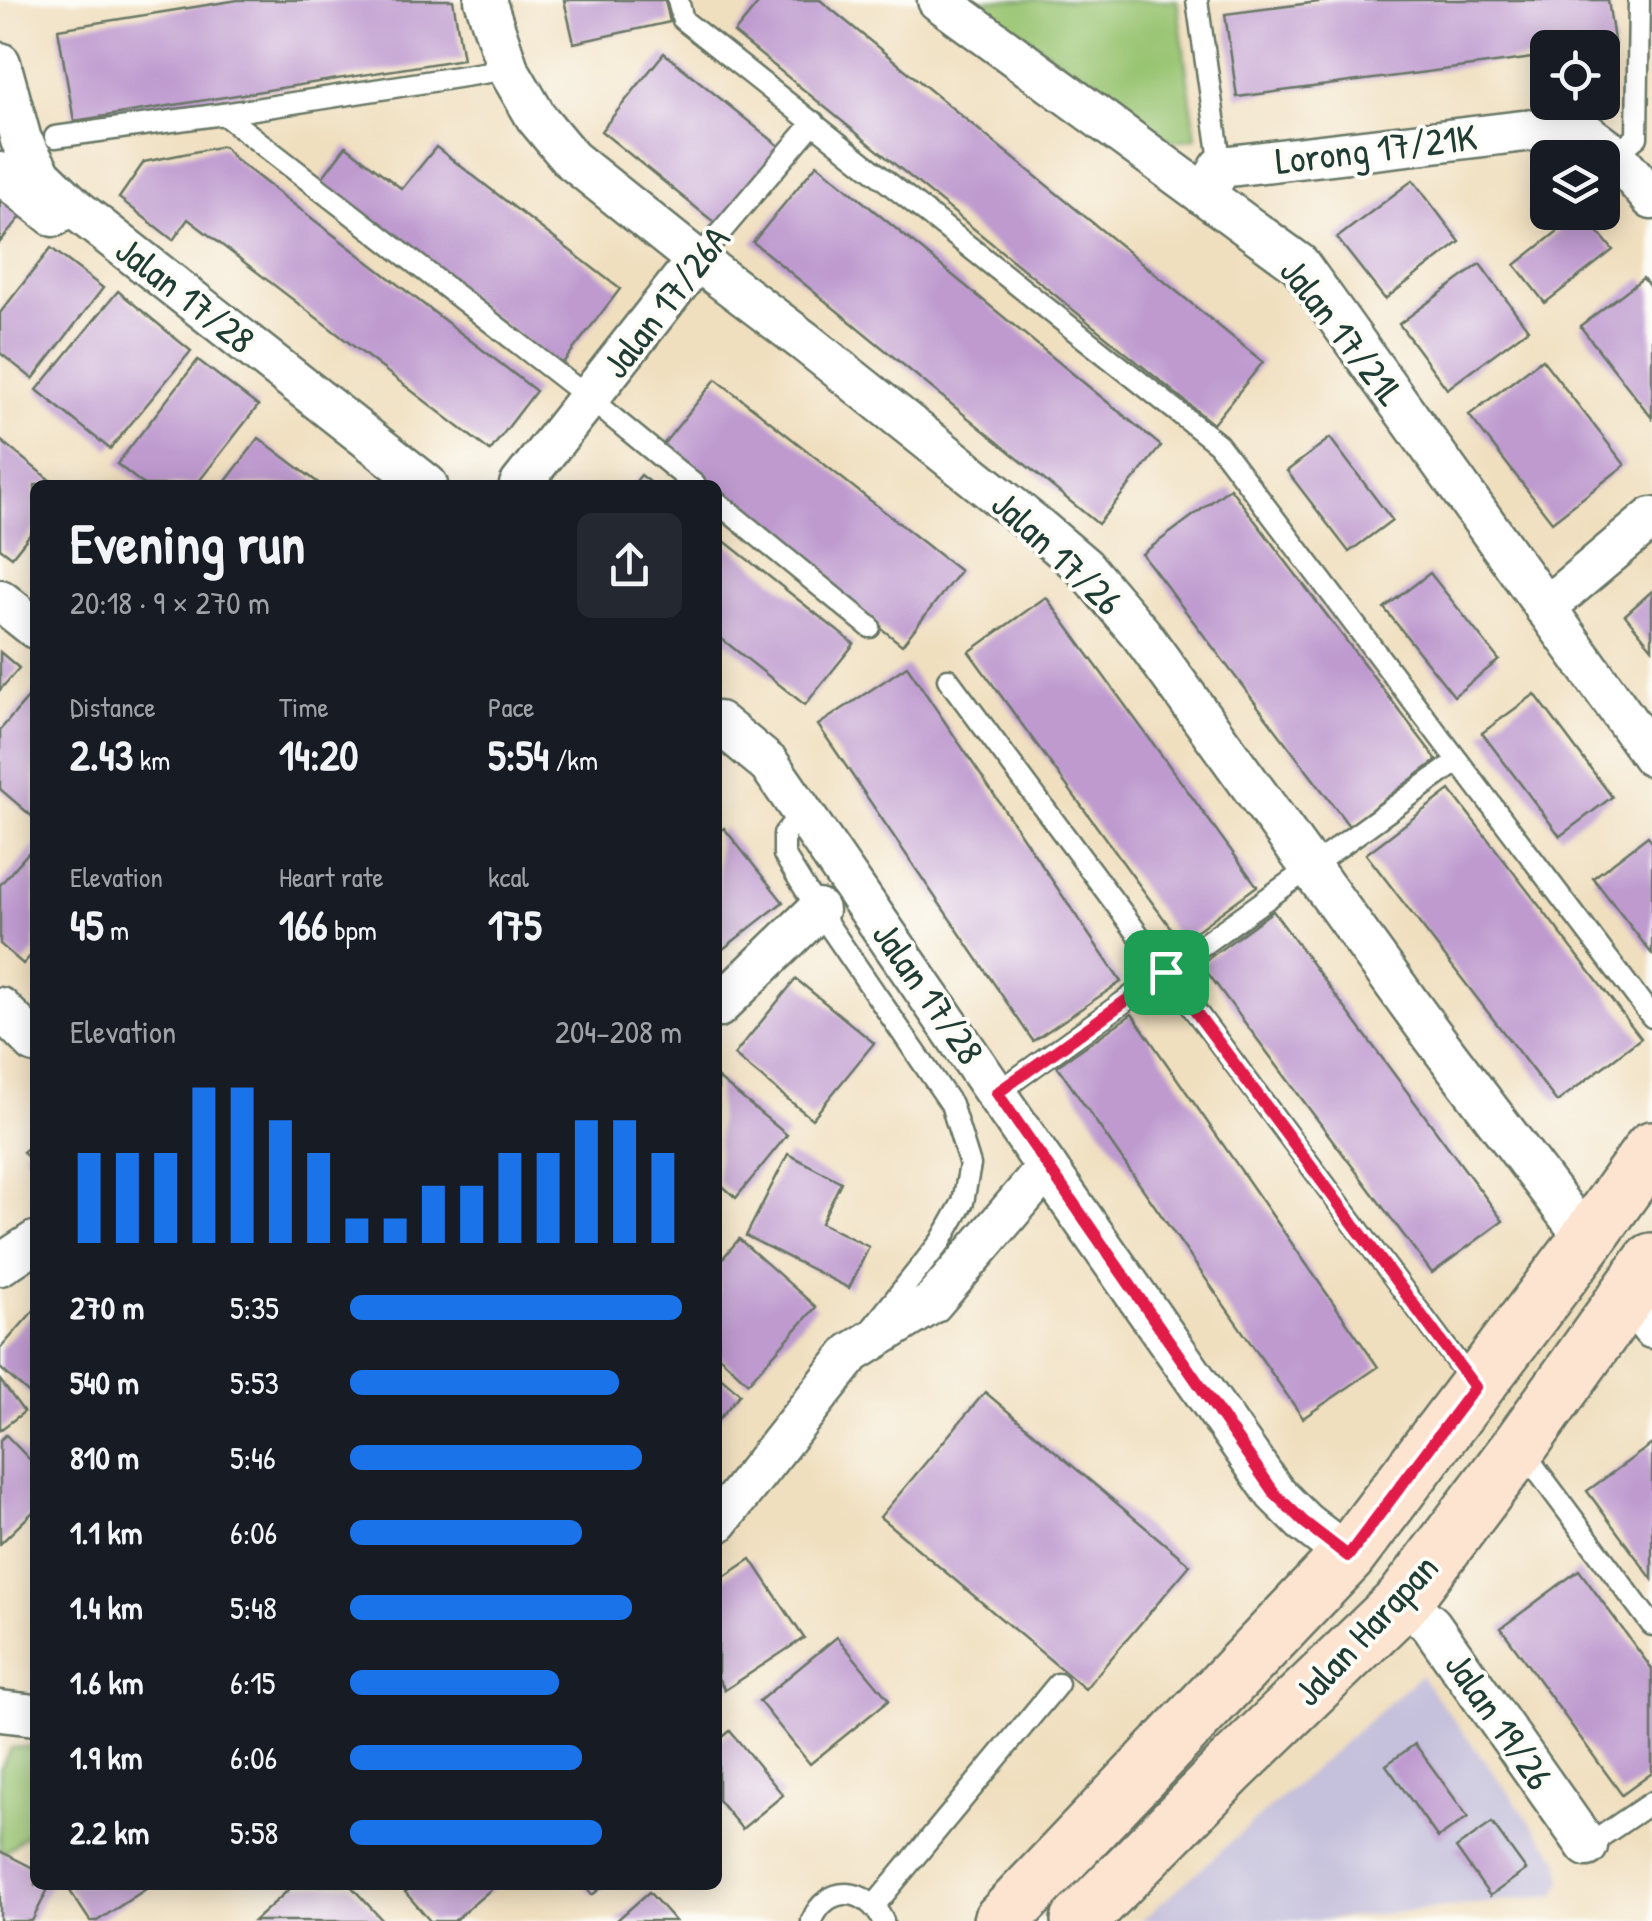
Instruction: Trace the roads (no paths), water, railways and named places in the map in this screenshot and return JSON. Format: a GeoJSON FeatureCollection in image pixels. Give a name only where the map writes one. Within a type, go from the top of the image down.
{"type":"FeatureCollection","features":[{"type":"Feature","properties":{"kind":"main road","name":"Jalan Harapan"},"geometry":{"type":"LineString","coordinates":[[1002,1921],[1348,1556],[1652,1148]]}},
{"type":"Feature","properties":{"kind":"main road","name":"Jalan Harapan"},"geometry":{"type":"LineString","coordinates":[[1079,1921],[1230,1768],[1403,1602],[1519,1447],[1644,1295]]}},
{"type":"Feature","properties":{"kind":"street","name":"Jalan 17/26"},"geometry":{"type":"LineString","coordinates":[[485,0],[508,69],[536,117],[571,159],[1084,567],[1141,634],[1587,1240]]}},
{"type":"Feature","properties":{"kind":"street","name":"Jalan 17/21L"},"geometry":{"type":"LineString","coordinates":[[938,0],[1213,181],[1299,264],[1650,750]]}},
{"type":"Feature","properties":{"kind":"street","name":"Jalan 17/28"},"geometry":{"type":"LineString","coordinates":[[0,63],[21,140],[42,176],[77,210],[421,480]]}},
{"type":"Feature","properties":{"kind":"street","name":"Lorong 17/21K"},"geometry":{"type":"LineString","coordinates":[[1213,181],[1575,125],[1596,140]]}},
{"type":"Feature","properties":{"kind":"street","name":"Lorong 17/21K"},"geometry":{"type":"LineString","coordinates":[[1620,160],[1652,199]]}},
{"type":"Feature","properties":{"kind":"street"},"geometry":{"type":"LineString","coordinates":[[0,173],[382,480]]}},
{"type":"Feature","properties":{"kind":"street","name":"Jalan 17/26A"},"geometry":{"type":"LineString","coordinates":[[524,480],[697,260]]}},
{"type":"Feature","properties":{"kind":"street"},"geometry":{"type":"LineString","coordinates":[[1545,608],[1652,518]]}},
{"type":"Feature","properties":{"kind":"street"},"geometry":{"type":"LineString","coordinates":[[0,600],[30,624]]}},
{"type":"Feature","properties":{"kind":"street","name":"Jalan 17/28"},"geometry":{"type":"LineString","coordinates":[[722,725],[769,764],[1275,1494],[1348,1556]]}},
{"type":"Feature","properties":{"kind":"street"},"geometry":{"type":"LineString","coordinates":[[722,1003],[818,910]]}},
{"type":"Feature","properties":{"kind":"street"},"geometry":{"type":"LineString","coordinates":[[0,1008],[30,1039]]}},
{"type":"Feature","properties":{"kind":"street"},"geometry":{"type":"LineString","coordinates":[[722,1517],[852,1353],[932,1303],[1047,1168]]}},
{"type":"Feature","properties":{"kind":"street"},"geometry":{"type":"LineString","coordinates":[[0,1264],[30,1245]]}},
{"type":"Feature","properties":{"kind":"street","name":"Jalan 19/26"},"geometry":{"type":"LineString","coordinates":[[1403,1602],[1430,1624],[1587,1846]]}},
{"type":"Feature","properties":{"kind":"street"},"geometry":{"type":"LineString","coordinates":[[0,1711],[30,1715]]}},
{"type":"Feature","properties":{"kind":"lane"},"geometry":{"type":"LineString","coordinates":[[678,0],[683,20],[1218,444],[1652,1016]]}},
{"type":"Feature","properties":{"kind":"lane"},"geometry":{"type":"LineString","coordinates":[[1198,0],[1213,181]]}},
{"type":"Feature","properties":{"kind":"lane"},"geometry":{"type":"LineString","coordinates":[[1620,150],[1637,137],[1639,0]]}},
{"type":"Feature","properties":{"kind":"lane"},"geometry":{"type":"LineString","coordinates":[[55,137],[508,69]]}},
{"type":"Feature","properties":{"kind":"lane"},"geometry":{"type":"LineString","coordinates":[[223,114],[689,480]]}},
{"type":"Feature","properties":{"kind":"lane","name":"Jalan 17/26A"},"geometry":{"type":"LineString","coordinates":[[697,260],[814,122]]}},
{"type":"Feature","properties":{"kind":"lane"},"geometry":{"type":"LineString","coordinates":[[722,506],[870,628]]}},
{"type":"Feature","properties":{"kind":"lane"},"geometry":{"type":"LineString","coordinates":[[948,679],[1475,1387]]}},
{"type":"Feature","properties":{"kind":"lane"},"geometry":{"type":"LineString","coordinates":[[997,1093],[1458,761]]}},
{"type":"Feature","properties":{"kind":"lane"},"geometry":{"type":"LineString","coordinates":[[802,812],[784,834],[784,855],[951,1104],[970,1165],[963,1202],[941,1241],[852,1353]]}},
{"type":"Feature","properties":{"kind":"lane"},"geometry":{"type":"LineString","coordinates":[[1519,1447],[1652,1625]]}},
{"type":"Feature","properties":{"kind":"lane"},"geometry":{"type":"LineString","coordinates":[[812,1921],[820,1906],[839,1894],[864,1898],[878,1914],[1058,1684]]}},
{"type":"Feature","properties":{"kind":"lane"},"geometry":{"type":"LineString","coordinates":[[1587,1846],[1652,1802]]}}]}
